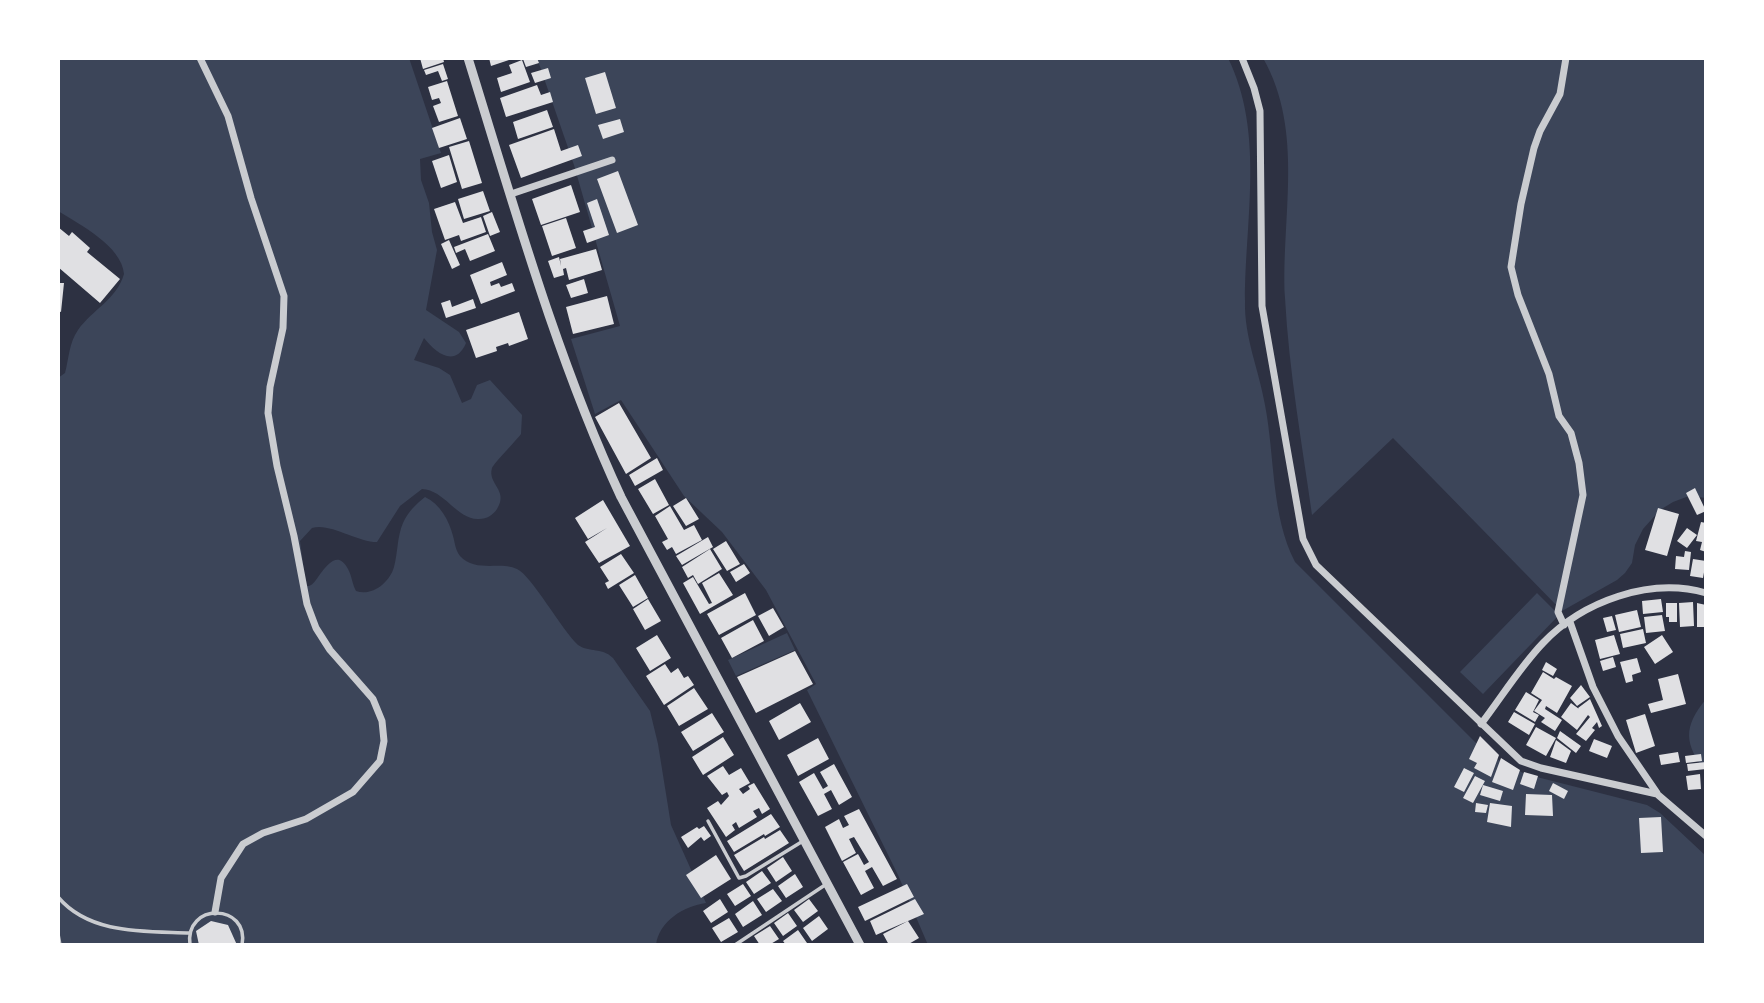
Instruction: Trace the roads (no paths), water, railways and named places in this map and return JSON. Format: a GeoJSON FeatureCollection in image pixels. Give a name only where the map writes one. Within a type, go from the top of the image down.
{"type":"FeatureCollection","features":[{"type":"Feature","properties":{"kind":"street"},"geometry":{"type":"LineString","coordinates":[[200,58],[228,116],[251,198],[284,296],[283,328],[270,387],[268,413],[307,604],[316,628],[330,650],[373,699],[382,721],[384,741],[380,761],[353,792],[306,819],[263,833],[243,844],[221,878],[215,912]]}},
{"type":"Feature","properties":{"kind":"street"},"geometry":{"type":"LineString","coordinates":[[468,58],[591,431],[621,497],[860,945]]}},
{"type":"Feature","properties":{"kind":"street"},"geometry":{"type":"LineString","coordinates":[[1242,58],[1260,111],[1262,306],[1303,539],[1316,565],[1515,757],[1529,765],[1657,794]]}},
{"type":"Feature","properties":{"kind":"street"},"geometry":{"type":"LineString","coordinates":[[1566,58],[1560,94],[1534,148],[1521,204],[1511,267],[1518,295],[1549,374],[1559,416],[1571,433],[1579,463],[1583,495],[1558,612],[1567,623],[1593,687],[1618,736],[1657,794],[1706,836]]}},
{"type":"Feature","properties":{"kind":"street"},"geometry":{"type":"LineString","coordinates":[[511,194],[612,160]]}},
{"type":"Feature","properties":{"kind":"street"},"geometry":{"type":"LineString","coordinates":[[1481,724],[1541,645],[1567,623],[1597,606],[1646,589],[1681,587],[1706,593]]}},
{"type":"Feature","properties":{"kind":"lane"},"geometry":{"type":"LineString","coordinates":[[708,821],[739,878],[804,840]]}},
{"type":"Feature","properties":{"kind":"lane"},"geometry":{"type":"LineString","coordinates":[[735,945],[827,884]]}},
{"type":"Feature","properties":{"kind":"lane"},"geometry":{"type":"LineString","coordinates":[[58,897],[77,914],[117,929],[190,933]]}},
{"type":"Feature","properties":{"kind":"lane"},"geometry":{"type":"LineString","coordinates":[[190,945],[190,933],[199,918],[215,912],[238,923],[242,931],[242,945]]}},
{"type":"Feature","properties":{"kind":"lane"},"geometry":{"type":"LineString","coordinates":[[58,934],[60,945]]}}]}
